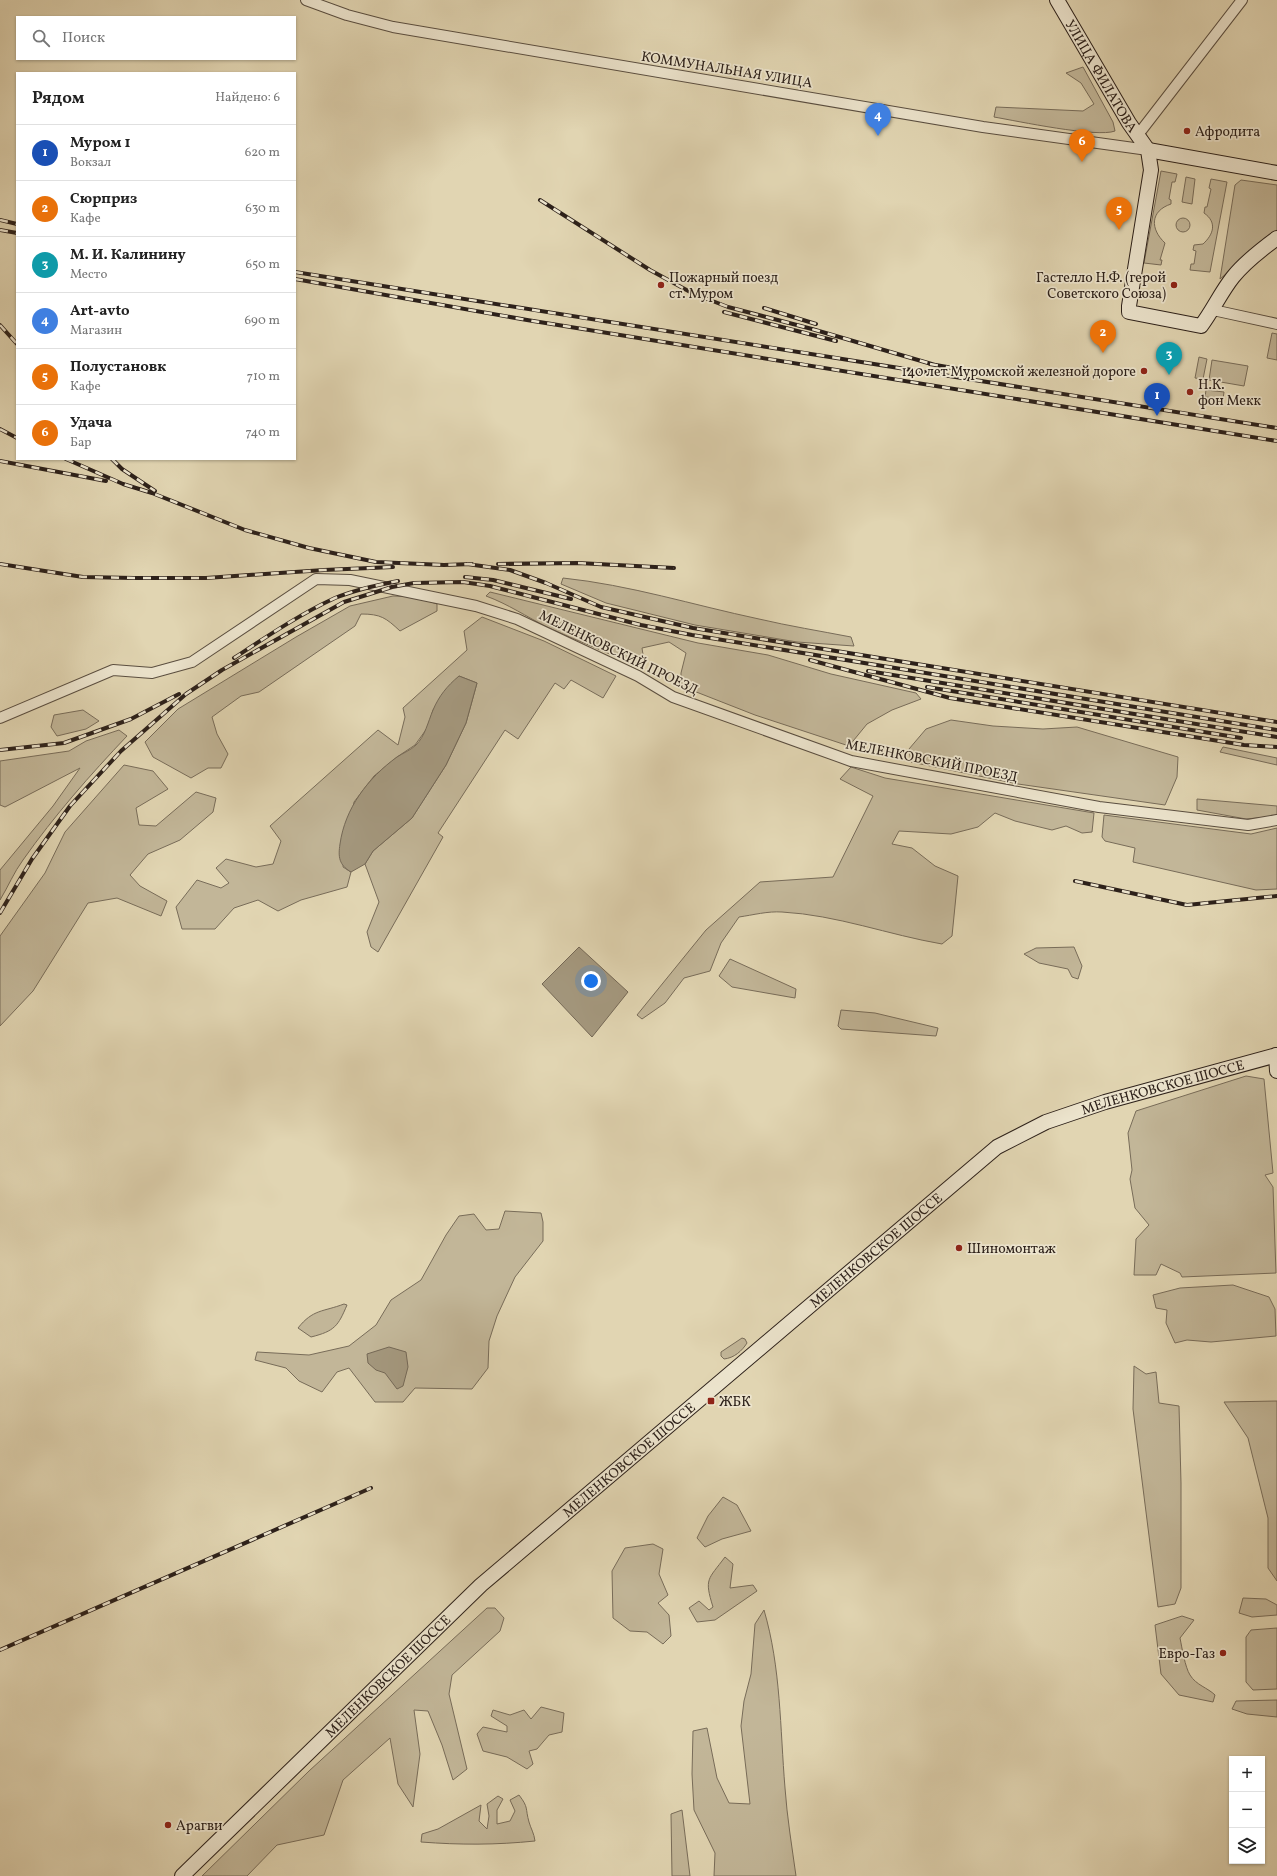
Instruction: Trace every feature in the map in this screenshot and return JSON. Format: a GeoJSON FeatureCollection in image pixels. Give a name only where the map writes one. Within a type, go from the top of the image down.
{"type":"FeatureCollection","features":[{"type":"Feature","properties":{"kind":"main road","name":"УЛИЦА ФИЛАТОВА"},"geometry":{"type":"LineString","coordinates":[[1057,0],[1137,136],[1148,150]]}},
{"type":"Feature","properties":{"kind":"main road"},"geometry":{"type":"LineString","coordinates":[[1277,173],[1148,150],[1151,170],[1129,312],[1201,326],[1213,310],[1233,277],[1259,251],[1277,238]]}},
{"type":"Feature","properties":{"kind":"main road"},"geometry":{"type":"LineString","coordinates":[[1277,1055],[1277,1071]]}},
{"type":"Feature","properties":{"kind":"main road","name":"МЕЛЕНКОВСКОЕ ШОССЕ"},"geometry":{"type":"LineString","coordinates":[[182,1876],[481,1585],[997,1147],[1046,1122],[1105,1102],[1277,1055]]}},
{"type":"Feature","properties":{"kind":"street","name":"КОММУНАЛЬНАЯ УЛИЦА"},"geometry":{"type":"LineString","coordinates":[[306,0],[323,4],[393,27],[984,126],[1148,150]]}},
{"type":"Feature","properties":{"kind":"street"},"geometry":{"type":"LineString","coordinates":[[1137,136],[1242,0]]}},
{"type":"Feature","properties":{"kind":"street"},"geometry":{"type":"LineString","coordinates":[[1213,310],[1277,324]]}},
{"type":"Feature","properties":{"kind":"street","name":"МЕЛЕНКОВСКИЙ ПРОЕЗД"},"geometry":{"type":"LineString","coordinates":[[0,718],[113,670],[152,673],[192,662],[316,579],[350,580],[476,606],[516,619],[638,676],[673,697],[851,761],[1099,807],[1248,825],[1277,820]]}},
{"type":"Feature","properties":{"kind":"shaded area"},"geometry":{"type":"Polygon","coordinates":[[[1083,67],[1113,122],[1115,131],[1106,133],[1075,131],[994,117],[996,107],[1083,111],[1094,104],[1081,83],[1066,73],[1083,67]]]}},
{"type":"Feature","properties":{"kind":"shaded area"},"geometry":{"type":"Polygon","coordinates":[[[1161,171],[1177,174],[1175,182],[1172,182],[1169,199],[1171,200],[1171,204],[1159,211],[1154,221],[1160,238],[1165,243],[1160,260],[1162,260],[1161,265],[1144,263],[1161,171]]]}},
{"type":"Feature","properties":{"kind":"shaded area"},"geometry":{"type":"Polygon","coordinates":[[[1186,177],[1195,179],[1192,204],[1182,202],[1186,177]]]}},
{"type":"Feature","properties":{"kind":"shaded area"},"geometry":{"type":"Polygon","coordinates":[[[1211,179],[1227,182],[1210,272],[1190,270],[1191,264],[1194,264],[1196,251],[1193,250],[1194,245],[1203,244],[1212,232],[1211,220],[1204,213],[1211,189],[1209,188],[1211,179]]]}},
{"type":"Feature","properties":{"kind":"shaded area"},"geometry":{"type":"Polygon","coordinates":[[[1241,180],[1277,185],[1277,230],[1220,279],[1235,185],[1241,180]]]}},
{"type":"Feature","properties":{"kind":"shaded area"},"geometry":{"type":"Polygon","coordinates":[[[1180,218],[1186,218],[1190,222],[1190,228],[1186,232],[1180,232],[1176,228],[1176,222],[1180,218]]]}},
{"type":"Feature","properties":{"kind":"shaded area"},"geometry":{"type":"Polygon","coordinates":[[[1272,333],[1277,334],[1277,360],[1267,358],[1272,333]]]}},
{"type":"Feature","properties":{"kind":"shaded area"},"geometry":{"type":"Polygon","coordinates":[[[1199,357],[1207,359],[1203,379],[1195,378],[1199,357]]]}},
{"type":"Feature","properties":{"kind":"shaded area"},"geometry":{"type":"Polygon","coordinates":[[[1212,360],[1248,366],[1244,386],[1209,380],[1212,360]]]}},
{"type":"Feature","properties":{"kind":"shaded area"},"geometry":{"type":"Polygon","coordinates":[[[1206,390],[1224,392],[1223,399],[1205,397],[1206,390]]]}},
{"type":"Feature","properties":{"kind":"shaded area"},"geometry":{"type":"Polygon","coordinates":[[[563,578],[613,585],[770,622],[851,637],[854,646],[797,642],[695,625],[606,603],[561,584],[563,578]]]}},
{"type":"Feature","properties":{"kind":"shaded area"},"geometry":{"type":"Polygon","coordinates":[[[490,592],[698,643],[768,655],[831,674],[916,693],[921,699],[892,710],[867,724],[849,746],[755,715],[681,686],[681,673],[686,653],[669,642],[642,648],[644,661],[638,667],[547,627],[486,596],[490,592]]]}},
{"type":"Feature","properties":{"kind":"shaded area"},"geometry":{"type":"Polygon","coordinates":[[[393,596],[417,597],[437,604],[437,611],[400,631],[383,618],[374,615],[361,614],[355,626],[259,692],[241,696],[212,717],[217,734],[228,754],[221,768],[208,768],[191,778],[153,757],[145,742],[178,709],[350,606],[393,596]]]}},
{"type":"Feature","properties":{"kind":"shaded area"},"geometry":{"type":"Polygon","coordinates":[[[482,617],[544,641],[616,676],[603,698],[571,680],[564,689],[555,683],[518,739],[505,730],[438,833],[443,837],[378,952],[371,947],[367,932],[379,902],[365,864],[373,851],[412,818],[446,765],[466,723],[477,683],[459,676],[433,710],[428,727],[415,745],[397,757],[374,776],[354,802],[343,867],[351,872],[347,887],[301,900],[278,911],[258,900],[234,908],[215,929],[182,929],[176,907],[197,880],[221,888],[229,883],[216,868],[226,859],[256,867],[273,864],[281,841],[270,826],[378,730],[398,745],[405,717],[403,708],[467,650],[464,631],[482,617]]]}},
{"type":"Feature","properties":{"kind":"shaded area"},"geometry":{"type":"Polygon","coordinates":[[[459,676],[477,683],[466,723],[446,765],[412,818],[373,851],[365,864],[351,872],[340,860],[339,853],[343,831],[353,806],[368,784],[386,765],[416,745],[424,733],[438,700],[447,687],[459,676]]]}},
{"type":"Feature","properties":{"kind":"shaded area"},"geometry":{"type":"Polygon","coordinates":[[[83,710],[99,721],[86,729],[57,736],[51,727],[54,715],[83,710]]]}},
{"type":"Feature","properties":{"kind":"shaded area"},"geometry":{"type":"Polygon","coordinates":[[[951,720],[993,726],[1043,729],[1077,727],[1178,757],[1177,777],[1165,805],[1018,784],[911,762],[909,749],[926,729],[951,720]]]}},
{"type":"Feature","properties":{"kind":"shaded area"},"geometry":{"type":"Polygon","coordinates":[[[119,730],[127,736],[86,781],[47,828],[20,865],[0,900],[0,870],[53,806],[80,768],[5,807],[0,805],[0,761],[69,751],[86,741],[119,730]]]}},
{"type":"Feature","properties":{"kind":"shaded area"},"geometry":{"type":"Polygon","coordinates":[[[1223,747],[1277,758],[1277,765],[1220,752],[1223,747]]]}},
{"type":"Feature","properties":{"kind":"shaded area"},"geometry":{"type":"Polygon","coordinates":[[[124,765],[153,771],[168,789],[136,808],[139,825],[156,826],[196,792],[216,798],[213,812],[180,840],[148,854],[130,875],[140,886],[167,901],[161,916],[117,898],[88,903],[33,991],[0,1026],[0,936],[45,873],[65,832],[124,765]]]}},
{"type":"Feature","properties":{"kind":"shaded area"},"geometry":{"type":"Polygon","coordinates":[[[851,767],[885,778],[1094,813],[1092,832],[1082,833],[1066,826],[1052,830],[1015,821],[995,813],[978,827],[951,834],[899,831],[892,844],[912,848],[935,866],[958,876],[952,936],[942,944],[902,936],[843,921],[802,914],[771,912],[739,917],[721,943],[710,971],[684,978],[665,1003],[642,1019],[637,1015],[706,930],[760,882],[833,877],[873,796],[840,779],[851,767]]]}},
{"type":"Feature","properties":{"kind":"shaded area"},"geometry":{"type":"Polygon","coordinates":[[[1197,799],[1277,806],[1277,816],[1246,819],[1197,810],[1197,799]]]}},
{"type":"Feature","properties":{"kind":"shaded area"},"geometry":{"type":"Polygon","coordinates":[[[1104,815],[1251,834],[1277,828],[1277,889],[1256,890],[1133,862],[1135,848],[1105,841],[1102,837],[1104,815]]]}},
{"type":"Feature","properties":{"kind":"shaded area"},"geometry":{"type":"Polygon","coordinates":[[[579,947],[628,992],[592,1037],[542,984],[579,947]]]}},
{"type":"Feature","properties":{"kind":"shaded area"},"geometry":{"type":"Polygon","coordinates":[[[1074,947],[1082,966],[1078,979],[1072,977],[1068,969],[1039,963],[1024,954],[1036,948],[1074,947]]]}},
{"type":"Feature","properties":{"kind":"shaded area"},"geometry":{"type":"Polygon","coordinates":[[[730,959],[796,989],[795,998],[732,987],[719,976],[730,959]]]}},
{"type":"Feature","properties":{"kind":"shaded area"},"geometry":{"type":"Polygon","coordinates":[[[841,1010],[875,1013],[938,1028],[936,1036],[841,1029],[838,1026],[841,1010]]]}},
{"type":"Feature","properties":{"kind":"shaded area"},"geometry":{"type":"Polygon","coordinates":[[[1246,1076],[1264,1079],[1273,1173],[1265,1175],[1273,1187],[1276,1273],[1182,1277],[1180,1273],[1161,1264],[1156,1275],[1134,1275],[1136,1239],[1149,1225],[1135,1208],[1130,1179],[1132,1170],[1128,1133],[1136,1111],[1246,1076]]]}},
{"type":"Feature","properties":{"kind":"shaded area"},"geometry":{"type":"Polygon","coordinates":[[[505,1211],[541,1213],[543,1222],[543,1241],[515,1277],[497,1316],[489,1341],[488,1368],[472,1389],[415,1388],[403,1402],[375,1402],[349,1368],[337,1372],[322,1392],[299,1381],[286,1368],[255,1360],[257,1352],[309,1355],[349,1346],[376,1325],[391,1300],[421,1280],[446,1235],[459,1216],[474,1214],[486,1230],[499,1229],[505,1211]]]}},
{"type":"Feature","properties":{"kind":"shaded area"},"geometry":{"type":"Polygon","coordinates":[[[1233,1285],[1269,1297],[1275,1309],[1276,1336],[1211,1342],[1187,1340],[1175,1343],[1166,1323],[1167,1310],[1156,1308],[1153,1295],[1180,1288],[1233,1285]]]}},
{"type":"Feature","properties":{"kind":"shaded area"},"geometry":{"type":"Polygon","coordinates":[[[344,1304],[347,1305],[341,1318],[331,1330],[311,1337],[298,1328],[303,1322],[314,1314],[344,1304]]]}},
{"type":"Feature","properties":{"kind":"shaded area"},"geometry":{"type":"Polygon","coordinates":[[[742,1338],[745,1339],[747,1343],[743,1349],[734,1356],[728,1358],[724,1359],[721,1356],[721,1352],[742,1338]]]}},
{"type":"Feature","properties":{"kind":"shaded area"},"geometry":{"type":"Polygon","coordinates":[[[389,1347],[406,1352],[408,1367],[403,1386],[397,1389],[385,1373],[376,1370],[368,1363],[367,1354],[389,1347]]]}},
{"type":"Feature","properties":{"kind":"shaded area"},"geometry":{"type":"Polygon","coordinates":[[[1134,1366],[1146,1374],[1156,1372],[1159,1403],[1179,1406],[1181,1588],[1175,1604],[1158,1607],[1133,1409],[1134,1366]]]}},
{"type":"Feature","properties":{"kind":"shaded area"},"geometry":{"type":"Polygon","coordinates":[[[1277,1401],[1277,1581],[1268,1568],[1268,1518],[1248,1438],[1224,1402],[1277,1401]]]}},
{"type":"Feature","properties":{"kind":"shaded area"},"geometry":{"type":"Polygon","coordinates":[[[723,1497],[737,1505],[751,1531],[722,1539],[705,1547],[697,1538],[708,1516],[723,1497]]]}},
{"type":"Feature","properties":{"kind":"shaded area"},"geometry":{"type":"Polygon","coordinates":[[[653,1544],[663,1549],[659,1574],[668,1595],[658,1603],[669,1615],[671,1636],[663,1644],[647,1632],[630,1631],[613,1618],[612,1571],[625,1548],[653,1544]]]}},
{"type":"Feature","properties":{"kind":"shaded area"},"geometry":{"type":"Polygon","coordinates":[[[725,1557],[733,1564],[730,1588],[753,1585],[757,1591],[715,1620],[697,1622],[689,1608],[699,1601],[709,1610],[713,1607],[708,1584],[711,1575],[725,1557]]]}},
{"type":"Feature","properties":{"kind":"shaded area"},"geometry":{"type":"Polygon","coordinates":[[[1243,1598],[1266,1599],[1277,1605],[1277,1615],[1252,1617],[1239,1613],[1243,1598]]]}},
{"type":"Feature","properties":{"kind":"shaded area"},"geometry":{"type":"Polygon","coordinates":[[[487,1608],[495,1608],[504,1618],[500,1631],[452,1675],[449,1694],[467,1769],[453,1780],[442,1745],[428,1711],[414,1710],[420,1754],[413,1807],[398,1784],[390,1738],[343,1780],[324,1835],[277,1845],[247,1876],[202,1876],[309,1771],[487,1608]]]}},
{"type":"Feature","properties":{"kind":"shaded area"},"geometry":{"type":"Polygon","coordinates":[[[764,1610],[770,1632],[777,1676],[786,1799],[796,1876],[714,1876],[715,1853],[694,1810],[692,1774],[693,1731],[707,1728],[717,1778],[729,1803],[750,1804],[741,1726],[744,1701],[751,1674],[755,1624],[764,1610]]]}},
{"type":"Feature","properties":{"kind":"shaded area"},"geometry":{"type":"Polygon","coordinates":[[[1182,1616],[1194,1620],[1180,1638],[1187,1667],[1190,1675],[1195,1681],[1215,1695],[1213,1702],[1179,1695],[1161,1674],[1155,1625],[1182,1616]]]}},
{"type":"Feature","properties":{"kind":"shaded area"},"geometry":{"type":"Polygon","coordinates":[[[1277,1628],[1277,1689],[1253,1690],[1246,1682],[1246,1637],[1251,1630],[1277,1628]]]}},
{"type":"Feature","properties":{"kind":"shaded area"},"geometry":{"type":"Polygon","coordinates":[[[1277,1700],[1277,1717],[1247,1714],[1232,1709],[1236,1701],[1277,1700]]]}},
{"type":"Feature","properties":{"kind":"shaded area"},"geometry":{"type":"Polygon","coordinates":[[[541,1707],[564,1713],[562,1732],[549,1735],[537,1749],[529,1751],[533,1764],[527,1769],[507,1757],[483,1751],[477,1734],[483,1727],[507,1732],[507,1726],[491,1716],[493,1710],[510,1715],[524,1710],[531,1719],[541,1707]]]}},
{"type":"Feature","properties":{"kind":"shaded area"},"geometry":{"type":"Polygon","coordinates":[[[519,1795],[526,1806],[535,1841],[478,1844],[421,1842],[422,1834],[438,1829],[481,1805],[479,1821],[487,1829],[489,1816],[487,1804],[498,1796],[503,1799],[497,1810],[497,1824],[510,1821],[515,1811],[510,1800],[519,1795]]]}},
{"type":"Feature","properties":{"kind":"shaded area"},"geometry":{"type":"Polygon","coordinates":[[[682,1810],[690,1876],[672,1876],[671,1814],[682,1810]]]}},
{"type":"Feature","properties":{"kind":"railway"},"geometry":{"type":"LineString","coordinates":[[540,200],[650,270],[692,293],[728,307],[812,329],[935,365]]}},
{"type":"Feature","properties":{"kind":"railway"},"geometry":{"type":"LineString","coordinates":[[0,220],[16,224]]}},
{"type":"Feature","properties":{"kind":"railway"},"geometry":{"type":"LineString","coordinates":[[0,230],[16,233]]}},
{"type":"Feature","properties":{"kind":"railway"},"geometry":{"type":"LineString","coordinates":[[296,272],[1277,428]]}},
{"type":"Feature","properties":{"kind":"railway"},"geometry":{"type":"LineString","coordinates":[[296,279],[527,320],[1277,441]]}},
{"type":"Feature","properties":{"kind":"railway"},"geometry":{"type":"LineString","coordinates":[[764,308],[816,324]]}},
{"type":"Feature","properties":{"kind":"railway"},"geometry":{"type":"LineString","coordinates":[[724,312],[836,341]]}},
{"type":"Feature","properties":{"kind":"railway"},"geometry":{"type":"LineString","coordinates":[[0,325],[16,343]]}},
{"type":"Feature","properties":{"kind":"railway"},"geometry":{"type":"LineString","coordinates":[[930,364],[987,374]]}},
{"type":"Feature","properties":{"kind":"railway"},"geometry":{"type":"LineString","coordinates":[[0,429],[16,437]]}},
{"type":"Feature","properties":{"kind":"railway"},"geometry":{"type":"LineString","coordinates":[[68,460],[123,484],[152,493],[245,530],[309,548],[376,562],[444,565],[472,564]]}},
{"type":"Feature","properties":{"kind":"railway"},"geometry":{"type":"LineString","coordinates":[[113,460],[122,469],[155,491]]}},
{"type":"Feature","properties":{"kind":"railway"},"geometry":{"type":"LineString","coordinates":[[0,461],[106,481]]}},
{"type":"Feature","properties":{"kind":"railway"},"geometry":{"type":"LineString","coordinates":[[498,564],[578,563],[674,568]]}},
{"type":"Feature","properties":{"kind":"railway"},"geometry":{"type":"LineString","coordinates":[[0,564],[83,577],[134,578],[206,578],[393,567]]}},
{"type":"Feature","properties":{"kind":"railway"},"geometry":{"type":"LineString","coordinates":[[467,564],[510,570],[546,583],[601,607],[693,628],[1277,722]]}},
{"type":"Feature","properties":{"kind":"railway"},"geometry":{"type":"LineString","coordinates":[[465,577],[493,580],[571,599]]}},
{"type":"Feature","properties":{"kind":"railway"},"geometry":{"type":"LineString","coordinates":[[234,658],[296,618],[322,604],[366,588],[398,581]]}},
{"type":"Feature","properties":{"kind":"railway"},"geometry":{"type":"LineString","coordinates":[[0,913],[32,859],[70,806],[121,751],[186,694],[222,670],[344,602],[392,587],[414,583],[463,582],[490,586],[641,625],[692,635],[1277,730]]}},
{"type":"Feature","properties":{"kind":"railway"},"geometry":{"type":"LineString","coordinates":[[810,660],[950,698],[1244,745],[1277,747]]}},
{"type":"Feature","properties":{"kind":"railway"},"geometry":{"type":"LineString","coordinates":[[868,671],[1277,737]]}},
{"type":"Feature","properties":{"kind":"railway"},"geometry":{"type":"LineString","coordinates":[[927,687],[1241,738]]}},
{"type":"Feature","properties":{"kind":"railway"},"geometry":{"type":"LineString","coordinates":[[0,750],[64,743],[131,719],[179,694]]}},
{"type":"Feature","properties":{"kind":"railway"},"geometry":{"type":"LineString","coordinates":[[1075,881],[1187,905],[1277,896]]}},
{"type":"Feature","properties":{"kind":"railway"},"geometry":{"type":"LineString","coordinates":[[0,1650],[371,1488]]}},
{"type":"Feature","properties":{"kind":"place","name":"Афродита"},"geometry":{"type":"Point","coordinates":[1187,131]}},
{"type":"Feature","properties":{"kind":"place","name":"Art-avto"},"geometry":{"type":"Point","coordinates":[878,136]}},
{"type":"Feature","properties":{"kind":"place","name":"Удача"},"geometry":{"type":"Point","coordinates":[1082,162]}},
{"type":"Feature","properties":{"kind":"place","name":"Полустановк"},"geometry":{"type":"Point","coordinates":[1119,230]}},
{"type":"Feature","properties":{"kind":"place","name":"Пожарный поезд ст. Муром"},"geometry":{"type":"Point","coordinates":[661,285]}},
{"type":"Feature","properties":{"kind":"place","name":"Гастелло Н.Ф. (герой Советского Союза)"},"geometry":{"type":"Point","coordinates":[1174,285]}},
{"type":"Feature","properties":{"kind":"place","name":"Сюрприз"},"geometry":{"type":"Point","coordinates":[1103,353]}},
{"type":"Feature","properties":{"kind":"place","name":"140 лет Муромской железной дороге"},"geometry":{"type":"Point","coordinates":[1144,371]}},
{"type":"Feature","properties":{"kind":"place","name":"М. И. Калинину"},"geometry":{"type":"Point","coordinates":[1169,375]}},
{"type":"Feature","properties":{"kind":"place","name":"Н.К. фон Мекк"},"geometry":{"type":"Point","coordinates":[1190,392]}},
{"type":"Feature","properties":{"kind":"place","name":"Муром 1"},"geometry":{"type":"Point","coordinates":[1157,416]}},
{"type":"Feature","properties":{"kind":"place","name":"Шиномонтаж"},"geometry":{"type":"Point","coordinates":[959,1248]}},
{"type":"Feature","properties":{"kind":"place","name":"ЖБК"},"geometry":{"type":"Point","coordinates":[711,1401]}},
{"type":"Feature","properties":{"kind":"place","name":"Евро-Газ"},"geometry":{"type":"Point","coordinates":[1223,1653]}},
{"type":"Feature","properties":{"kind":"place","name":"Арагви"},"geometry":{"type":"Point","coordinates":[168,1825]}}]}
